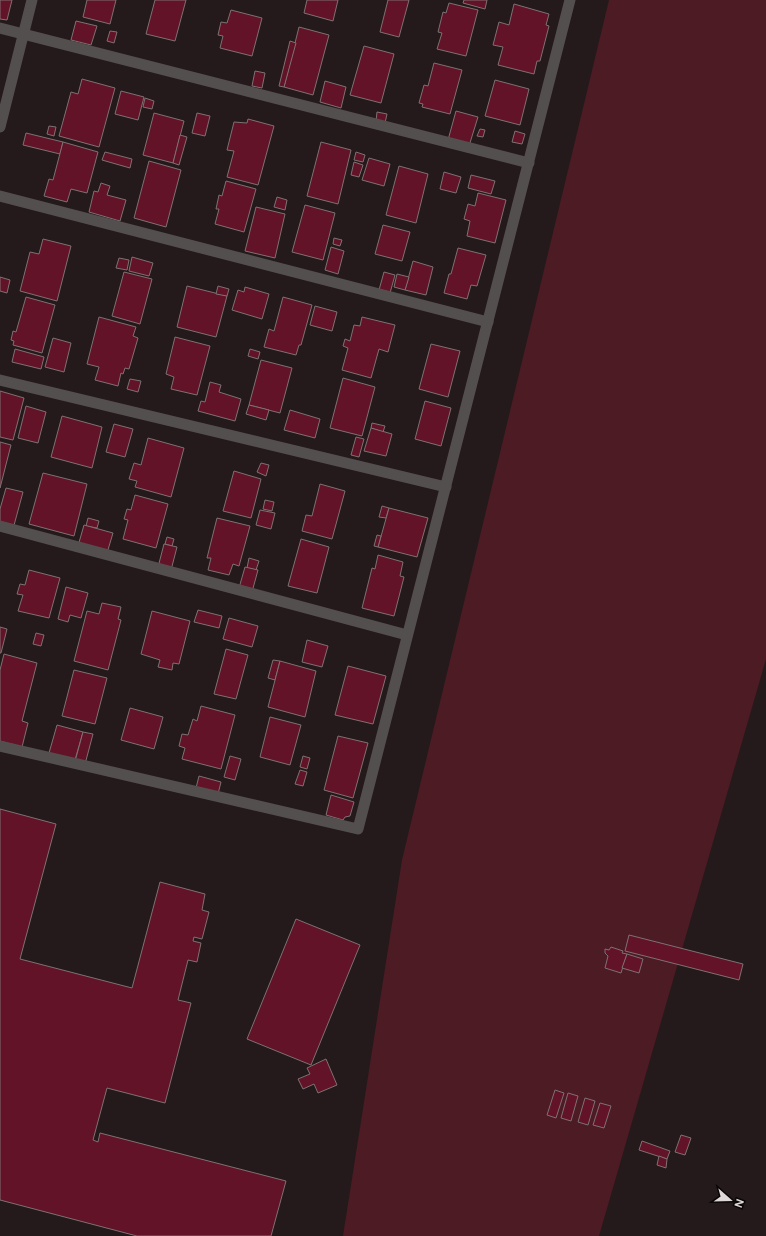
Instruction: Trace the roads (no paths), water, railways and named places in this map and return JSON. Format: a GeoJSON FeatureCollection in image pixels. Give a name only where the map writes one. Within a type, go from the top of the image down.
{"type":"FeatureCollection","features":[{"type":"Feature","properties":{"kind":"street"},"geometry":{"type":"LineString","coordinates":[[0,127],[32,0]]}},
{"type":"Feature","properties":{"kind":"street"},"geometry":{"type":"LineString","coordinates":[[0,746],[358,829],[570,0]]}},
{"type":"Feature","properties":{"kind":"street"},"geometry":{"type":"LineString","coordinates":[[0,28],[528,163]]}},
{"type":"Feature","properties":{"kind":"street"},"geometry":{"type":"LineString","coordinates":[[0,196],[488,322]]}},
{"type":"Feature","properties":{"kind":"street"},"geometry":{"type":"LineString","coordinates":[[0,380],[446,487]]}},
{"type":"Feature","properties":{"kind":"street"},"geometry":{"type":"LineString","coordinates":[[0,526],[408,635]]}}]}
